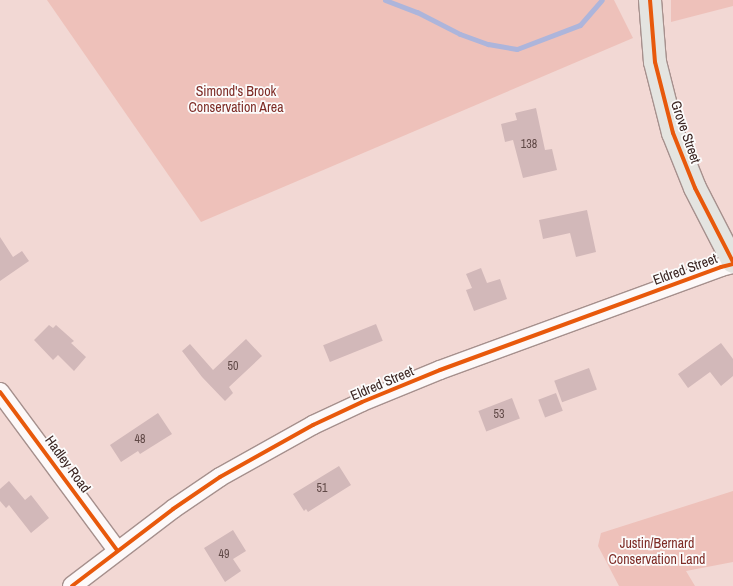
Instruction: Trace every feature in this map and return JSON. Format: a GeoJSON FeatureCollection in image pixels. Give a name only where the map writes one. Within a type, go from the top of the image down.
{"type":"FeatureCollection","features":[{"type":"Feature","properties":{"kind":"main road","name":"Grove Street"},"geometry":{"type":"LineString","coordinates":[[650,0],[655,62],[673,133],[698,195],[733,263]]}},
{"type":"Feature","properties":{"kind":"street","name":"Eldred Street"},"geometry":{"type":"LineString","coordinates":[[72,586],[117,550],[220,477],[262,452],[327,418],[440,370],[733,263]]}},
{"type":"Feature","properties":{"kind":"street","name":"Hadley Road"},"geometry":{"type":"LineString","coordinates":[[0,392],[117,550]]}},
{"type":"Feature","properties":{"kind":"green space","name":"Simond's Brook Conservation Area"},"geometry":{"type":"Polygon","coordinates":[[[47,0],[614,0],[633,38],[201,222],[47,0]]]}},
{"type":"Feature","properties":{"kind":"green space"},"geometry":{"type":"Polygon","coordinates":[[[671,0],[733,0],[733,6],[671,22],[671,0]]]}},
{"type":"Feature","properties":{"kind":"green space","name":"Justin/Bernard Conservation Land"},"geometry":{"type":"Polygon","coordinates":[[[733,491],[733,562],[686,571],[695,586],[619,586],[598,546],[601,533],[733,491]]]}},
{"type":"Feature","properties":{"kind":"building"},"geometry":{"type":"Polygon","coordinates":[[[536,108],[545,150],[552,149],[557,170],[523,178],[513,140],[505,142],[501,124],[517,120],[515,113],[536,108]]]}},
{"type":"Feature","properties":{"kind":"building"},"geometry":{"type":"Polygon","coordinates":[[[587,210],[596,252],[576,257],[570,233],[543,239],[539,220],[587,210]]]}},
{"type":"Feature","properties":{"kind":"building"},"geometry":{"type":"Polygon","coordinates":[[[0,237],[13,257],[22,251],[29,261],[0,281],[0,237]]]}},
{"type":"Feature","properties":{"kind":"building"},"geometry":{"type":"Polygon","coordinates":[[[481,268],[487,283],[500,279],[507,299],[474,311],[466,290],[472,288],[466,274],[481,268]]]}},
{"type":"Feature","properties":{"kind":"building"},"geometry":{"type":"Polygon","coordinates":[[[376,324],[383,341],[330,362],[323,345],[376,324]]]}},
{"type":"Feature","properties":{"kind":"building"},"geometry":{"type":"Polygon","coordinates":[[[49,325],[53,328],[56,325],[74,341],[71,343],[86,357],[74,371],[58,355],[53,360],[34,340],[49,325]]]}},
{"type":"Feature","properties":{"kind":"building"},"geometry":{"type":"Polygon","coordinates":[[[246,339],[262,356],[229,387],[233,393],[225,401],[202,377],[182,351],[190,344],[213,370],[246,339]]]}},
{"type":"Feature","properties":{"kind":"building"},"geometry":{"type":"Polygon","coordinates":[[[721,343],[733,359],[733,376],[721,386],[710,372],[688,388],[678,374],[721,343]]]}},
{"type":"Feature","properties":{"kind":"building"},"geometry":{"type":"Polygon","coordinates":[[[589,368],[597,390],[562,402],[554,381],[589,368]]]}},
{"type":"Feature","properties":{"kind":"building"},"geometry":{"type":"Polygon","coordinates":[[[556,393],[563,411],[545,418],[538,400],[556,393]]]}},
{"type":"Feature","properties":{"kind":"building"},"geometry":{"type":"Polygon","coordinates":[[[512,398],[520,419],[486,431],[478,411],[512,398]]]}},
{"type":"Feature","properties":{"kind":"building"},"geometry":{"type":"Polygon","coordinates":[[[158,413],[172,434],[140,454],[138,451],[121,462],[110,445],[158,413]]]}},
{"type":"Feature","properties":{"kind":"building"},"geometry":{"type":"Polygon","coordinates":[[[339,466],[351,485],[308,512],[306,509],[304,511],[293,494],[339,466]]]}},
{"type":"Feature","properties":{"kind":"building"},"geometry":{"type":"Polygon","coordinates":[[[9,481],[25,500],[31,495],[49,518],[31,533],[9,505],[6,508],[0,501],[0,489],[9,481]]]}},
{"type":"Feature","properties":{"kind":"building"},"geometry":{"type":"Polygon","coordinates":[[[233,530],[246,551],[233,559],[241,571],[225,582],[204,548],[233,530]]]}},
{"type":"Feature","properties":{"kind":"waterway"},"geometry":{"type":"LineString","coordinates":[[385,0],[417,12],[460,34],[488,44],[517,49],[580,25],[602,0]]}},
{"type":"Feature","properties":{"kind":"cycle path"},"geometry":{"type":"LineString","coordinates":[[650,0],[655,62],[673,133],[695,188],[733,262]]}},
{"type":"Feature","properties":{"kind":"cycle path"},"geometry":{"type":"LineString","coordinates":[[72,586],[173,509],[220,477],[313,425],[362,402],[440,370],[721,267],[733,264]]}},
{"type":"Feature","properties":{"kind":"cycle path"},"geometry":{"type":"LineString","coordinates":[[0,392],[117,550]]}}]}
